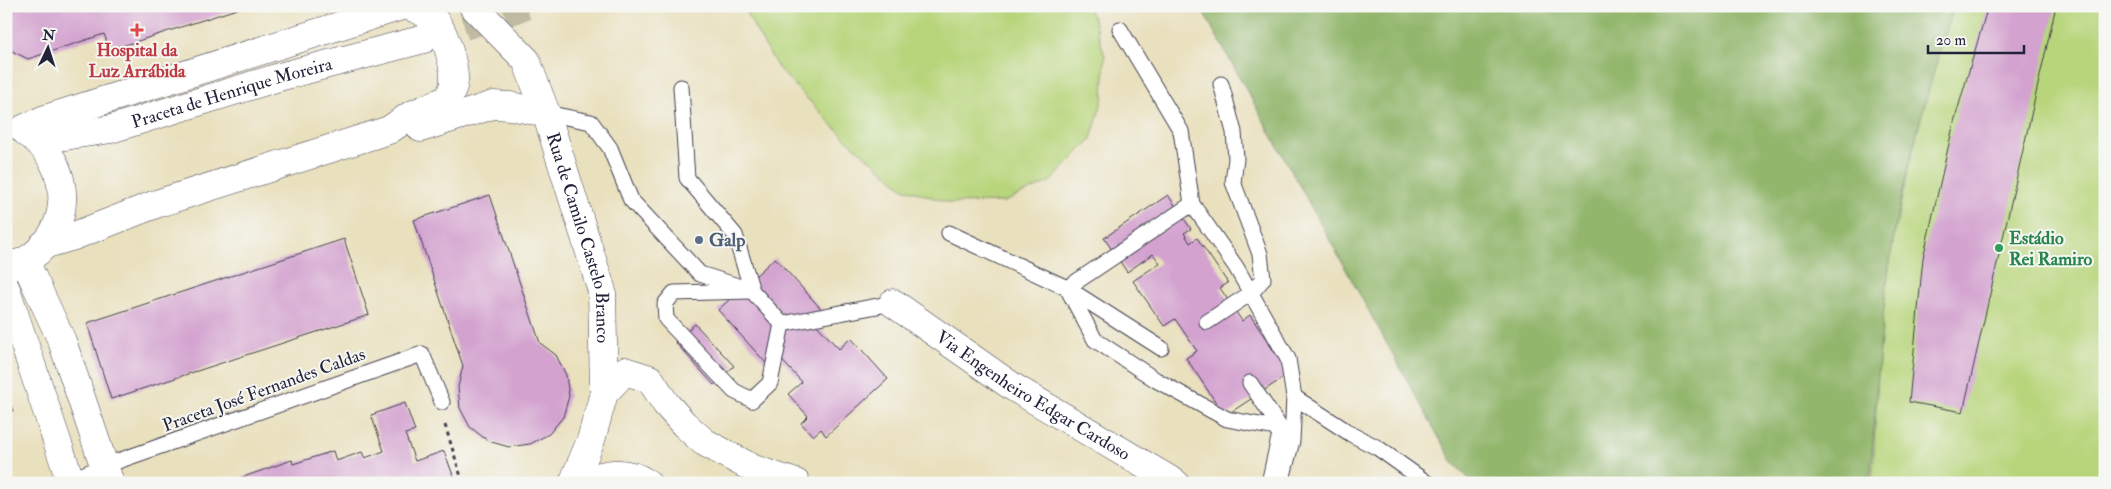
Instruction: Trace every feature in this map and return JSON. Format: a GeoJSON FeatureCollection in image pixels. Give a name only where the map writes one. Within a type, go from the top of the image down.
{"type":"FeatureCollection","features":[{"type":"Feature","properties":{"kind":"street","name":"Praceta de Henrique Moreira"},"geometry":{"type":"LineString","coordinates":[[23,131],[45,119],[402,6]]}},
{"type":"Feature","properties":{"kind":"street"},"geometry":{"type":"LineString","coordinates":[[389,130],[410,115],[448,99],[454,81],[453,70],[443,35],[436,22],[426,13],[408,6]]}},
{"type":"Feature","properties":{"kind":"street","name":"Rua de Camilo Castelo Branco"},"geometry":{"type":"LineString","coordinates":[[473,6],[526,60],[546,113],[602,291],[604,394],[591,440],[573,483]]}},
{"type":"Feature","properties":{"kind":"street"},"geometry":{"type":"LineString","coordinates":[[492,6],[499,33]]}},
{"type":"Feature","properties":{"kind":"street","name":"Praceta de Henrique Moreira"},"geometry":{"type":"LineString","coordinates":[[23,131],[112,129],[279,76],[424,39]]}},
{"type":"Feature","properties":{"kind":"street"},"geometry":{"type":"LineString","coordinates":[[25,257],[156,204],[389,130],[416,129],[493,105],[510,106],[546,113]]}},
{"type":"Feature","properties":{"kind":"street"},"geometry":{"type":"LineString","coordinates":[[23,131],[53,158],[61,178],[63,200],[61,214],[55,227],[25,257]]}},
{"type":"Feature","properties":{"kind":"street"},"geometry":{"type":"LineString","coordinates":[[25,257],[62,341],[107,474]]}},
{"type":"Feature","properties":{"kind":"street"},"geometry":{"type":"LineString","coordinates":[[6,290],[71,482]]}},
{"type":"Feature","properties":{"kind":"street","name":"Via Engenheiro Edgar Cardoso"},"geometry":{"type":"LineString","coordinates":[[892,303],[1013,387],[1175,483]]}},
{"type":"Feature","properties":{"kind":"street"},"geometry":{"type":"LineString","coordinates":[[604,394],[625,371],[650,379],[672,410],[704,442],[754,469],[796,483]]}},
{"type":"Feature","properties":{"kind":"street"},"geometry":{"type":"LineString","coordinates":[[583,483],[601,475],[621,473],[640,478],[648,483]]}},
{"type":"Feature","properties":{"kind":"lane"},"geometry":{"type":"LineString","coordinates":[[1120,29],[1181,131],[1192,204],[1236,266],[1288,359],[1294,398],[1292,441],[1280,483]]}},
{"type":"Feature","properties":{"kind":"lane"},"geometry":{"type":"LineString","coordinates":[[1207,322],[1251,293],[1263,278],[1260,254],[1233,182],[1236,159],[1234,132],[1221,84]]}},
{"type":"Feature","properties":{"kind":"lane"},"geometry":{"type":"LineString","coordinates":[[681,86],[687,178],[735,235],[752,291],[782,324]]}},
{"type":"Feature","properties":{"kind":"lane"},"geometry":{"type":"LineString","coordinates":[[546,113],[591,122],[610,148],[631,200],[700,274],[752,291]]}},
{"type":"Feature","properties":{"kind":"lane"},"geometry":{"type":"LineString","coordinates":[[1067,288],[1192,204]]}},
{"type":"Feature","properties":{"kind":"lane"},"geometry":{"type":"LineString","coordinates":[[949,233],[1067,288],[1161,348]]}},
{"type":"Feature","properties":{"kind":"lane"},"geometry":{"type":"LineString","coordinates":[[1067,288],[1095,340],[1156,380],[1227,419],[1281,428]]}},
{"type":"Feature","properties":{"kind":"lane"},"geometry":{"type":"LineString","coordinates":[[752,291],[674,293],[665,304],[666,320],[734,391],[752,400],[770,383],[782,324]]}},
{"type":"Feature","properties":{"kind":"lane"},"geometry":{"type":"LineString","coordinates":[[782,324],[892,303]]}},
{"type":"Feature","properties":{"kind":"lane","name":"Praceta José Fernandes Caldas"},"geometry":{"type":"LineString","coordinates":[[71,482],[107,474],[422,354],[442,402]]}},
{"type":"Feature","properties":{"kind":"lane"},"geometry":{"type":"LineString","coordinates":[[1250,383],[1281,428],[1269,483]]}},
{"type":"Feature","properties":{"kind":"lane"},"geometry":{"type":"LineString","coordinates":[[1294,398],[1351,434],[1378,448],[1427,483]]}},
{"type":"Feature","properties":{"kind":"path"},"geometry":{"type":"LineString","coordinates":[[442,402],[445,426],[463,483]]}},
{"type":"Feature","properties":{"kind":"green space"},"geometry":{"type":"Polygon","coordinates":[[[764,6],[1086,6],[1093,17],[1105,56],[1103,98],[1091,139],[1051,181],[1004,202],[950,203],[903,188],[845,138],[778,68],[746,13],[764,6]]]}},
{"type":"Feature","properties":{"kind":"green space"},"geometry":{"type":"Polygon","coordinates":[[[1200,6],[1954,6],[1920,120],[1896,225],[1881,335],[1870,483],[1473,483],[1453,463],[1200,6]]]}},
{"type":"Feature","properties":{"kind":"green space","name":"Estádio Rei Ramiro"},"geometry":{"type":"Polygon","coordinates":[[[1954,6],[2105,6],[2105,483],[1872,483],[1878,372],[1889,267],[1903,191],[1921,117],[1954,6]]]}},
{"type":"Feature","properties":{"kind":"building"},"geometry":{"type":"Polygon","coordinates":[[[6,6],[243,7],[110,50],[104,34],[28,59],[6,48],[6,6]]]}},
{"type":"Feature","properties":{"kind":"building"},"geometry":{"type":"Polygon","coordinates":[[[1988,6],[2056,6],[1963,412],[1909,402],[1923,258],[1954,122],[1988,6]]]}},
{"type":"Feature","properties":{"kind":"building"},"geometry":{"type":"Polygon","coordinates":[[[490,195],[540,343],[556,355],[566,375],[569,396],[563,417],[549,434],[530,444],[509,447],[488,441],[470,427],[460,408],[458,387],[463,366],[414,220],[490,195]]]}},
{"type":"Feature","properties":{"kind":"building"},"geometry":{"type":"Polygon","coordinates":[[[1168,195],[1191,229],[1184,233],[1190,243],[1197,238],[1228,283],[1220,288],[1242,321],[1250,315],[1289,374],[1225,416],[1186,358],[1197,351],[1175,319],[1164,326],[1133,281],[1160,263],[1153,254],[1127,272],[1104,238],[1168,195]]]}},
{"type":"Feature","properties":{"kind":"building"},"geometry":{"type":"Polygon","coordinates":[[[344,239],[369,315],[111,399],[87,323],[344,239]]]}},
{"type":"Feature","properties":{"kind":"building"},"geometry":{"type":"Polygon","coordinates":[[[775,258],[823,311],[813,321],[839,349],[851,338],[888,379],[826,436],[821,429],[813,436],[801,423],[808,416],[788,394],[802,382],[776,354],[766,363],[718,310],[775,258]]]}},
{"type":"Feature","properties":{"kind":"building"},"geometry":{"type":"Polygon","coordinates":[[[695,324],[734,366],[714,385],[675,342],[695,324]]]}},
{"type":"Feature","properties":{"kind":"building"},"geometry":{"type":"Polygon","coordinates":[[[6,392],[13,411],[6,414],[6,392]]]}},
{"type":"Feature","properties":{"kind":"building"},"geometry":{"type":"Polygon","coordinates":[[[405,403],[415,431],[405,434],[415,461],[444,451],[456,483],[226,483],[292,460],[293,464],[333,451],[336,461],[362,452],[365,458],[384,451],[371,415],[405,403]]]}},
{"type":"Feature","properties":{"kind":"tunnel"},"geometry":{"type":"LineString","coordinates":[[424,39],[526,6]]}},
{"type":"Feature","properties":{"kind":"place","name":"Hospital da Luz Arrábida"},"geometry":{"type":"Point","coordinates":[137,30]}},
{"type":"Feature","properties":{"kind":"place","name":"Galp"},"geometry":{"type":"Point","coordinates":[699,240]}},
{"type":"Feature","properties":{"kind":"place","name":"Estádio Rei Ramiro"},"geometry":{"type":"Point","coordinates":[1999,248]}}]}
